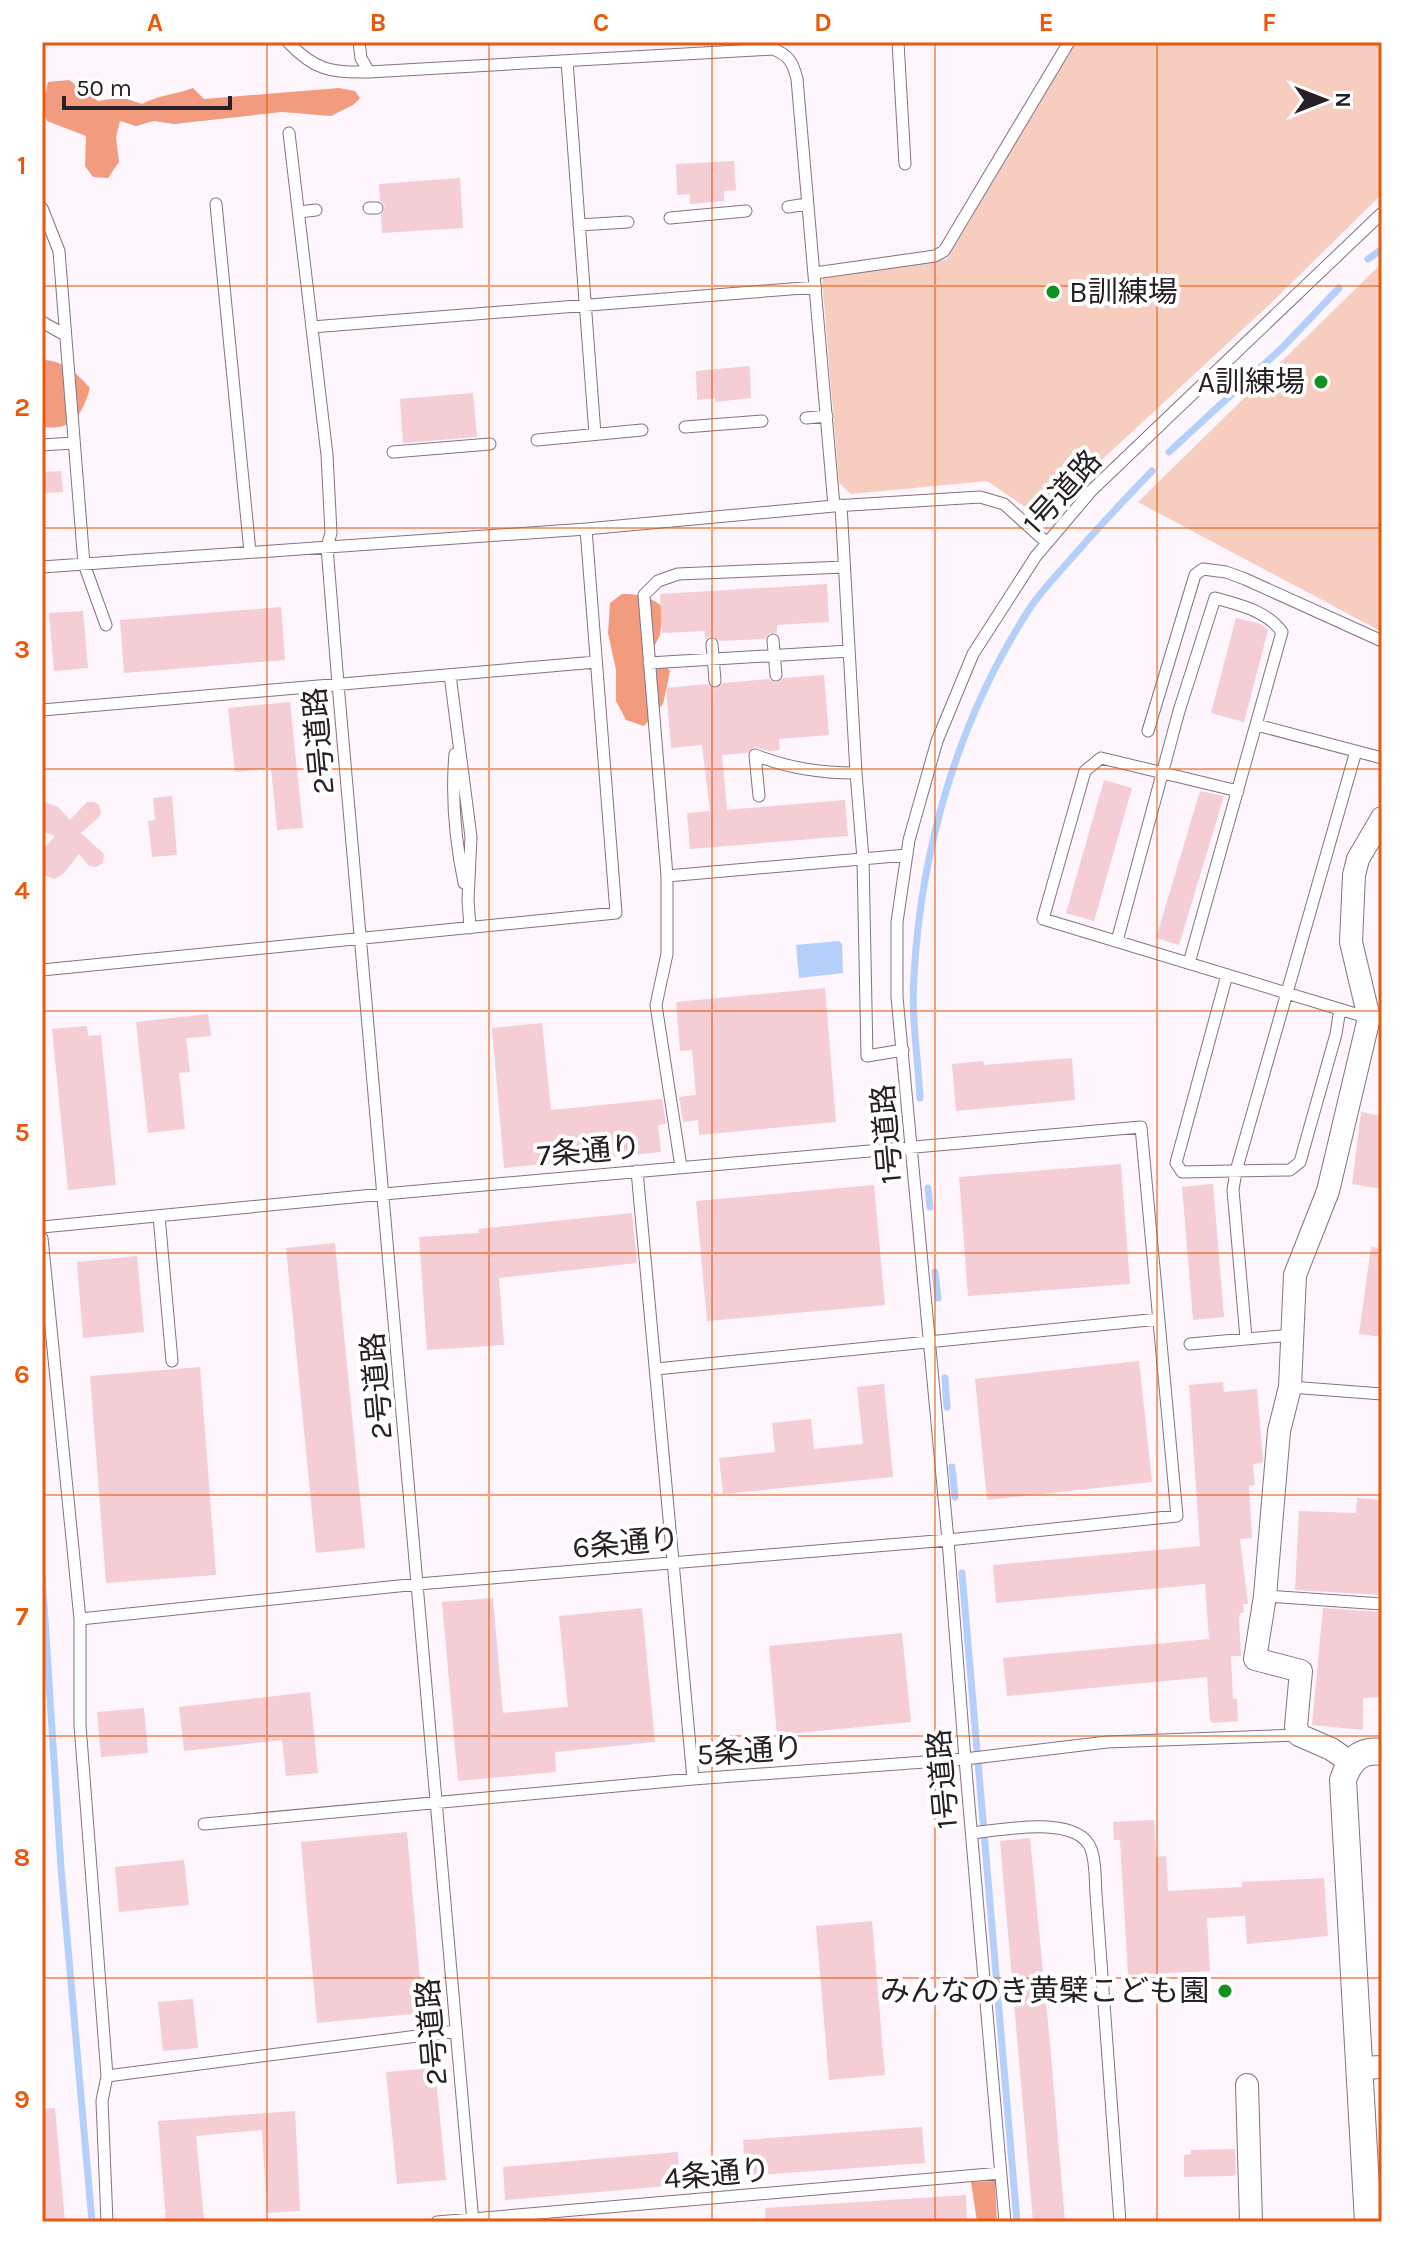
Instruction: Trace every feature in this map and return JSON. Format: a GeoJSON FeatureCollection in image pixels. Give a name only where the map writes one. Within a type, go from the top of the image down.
{"type":"FeatureCollection","features":[{"type":"Feature","properties":{"kind":"street"},"geometry":{"type":"LineString","coordinates":[[1350,1762],[1331,1749],[1299,1735],[1296,1726],[1301,1671],[1255,1659],[1265,1596],[1279,1431],[1290,1387],[1295,1275],[1328,1191],[1376,1018],[1351,942],[1354,875],[1358,859],[1382,818]]}},
{"type":"Feature","properties":{"kind":"street"},"geometry":{"type":"LineString","coordinates":[[1368,2222],[1371,2067],[1343,1780],[1350,1762],[1360,1755],[1382,1752]]}},
{"type":"Feature","properties":{"kind":"street"},"geometry":{"type":"LineString","coordinates":[[1247,2085],[1251,2222]]}},
{"type":"Feature","properties":{"kind":"lane"},"geometry":{"type":"LineString","coordinates":[[288,42],[304,60],[337,73],[773,49],[785,53],[794,64],[844,567],[863,859],[867,1056],[903,1050]]}},
{"type":"Feature","properties":{"kind":"lane"},"geometry":{"type":"LineString","coordinates":[[359,42],[361,58],[369,72]]}},
{"type":"Feature","properties":{"kind":"lane"},"geometry":{"type":"LineString","coordinates":[[898,42],[905,164]]}},
{"type":"Feature","properties":{"kind":"lane"},"geometry":{"type":"LineString","coordinates":[[815,273],[935,256],[944,251],[1069,42]]}},
{"type":"Feature","properties":{"kind":"lane"},"geometry":{"type":"LineString","coordinates":[[567,61],[595,434]]}},
{"type":"Feature","properties":{"kind":"lane","name":"2号道路"},"geometry":{"type":"LineString","coordinates":[[289,133],[327,455],[331,533],[327,547],[338,684],[472,2221]]}},
{"type":"Feature","properties":{"kind":"lane"},"geometry":{"type":"LineString","coordinates":[[216,204],[250,552]]}},
{"type":"Feature","properties":{"kind":"lane"},"geometry":{"type":"LineString","coordinates":[[788,207],[806,204]]}},
{"type":"Feature","properties":{"kind":"lane"},"geometry":{"type":"LineString","coordinates":[[42,208],[59,251],[84,564],[106,625]]}},
{"type":"Feature","properties":{"kind":"lane"},"geometry":{"type":"LineString","coordinates":[[299,212],[316,210]]}},
{"type":"Feature","properties":{"kind":"lane"},"geometry":{"type":"LineString","coordinates":[[670,218],[746,211]]}},
{"type":"Feature","properties":{"kind":"lane","name":"1号道路"},"geometry":{"type":"LineString","coordinates":[[1005,2222],[974,1833],[897,997],[897,922],[907,855],[937,741],[973,654],[1047,543],[1092,490],[1382,213]]}},
{"type":"Feature","properties":{"kind":"lane"},"geometry":{"type":"LineString","coordinates":[[579,225],[628,222]]}},
{"type":"Feature","properties":{"kind":"lane"},"geometry":{"type":"LineString","coordinates":[[312,327],[584,303],[816,287]]}},
{"type":"Feature","properties":{"kind":"lane"},"geometry":{"type":"LineString","coordinates":[[42,322],[65,335]]}},
{"type":"Feature","properties":{"kind":"lane"},"geometry":{"type":"LineString","coordinates":[[806,418],[827,416]]}},
{"type":"Feature","properties":{"kind":"lane"},"geometry":{"type":"LineString","coordinates":[[685,427],[762,421]]}},
{"type":"Feature","properties":{"kind":"lane"},"geometry":{"type":"LineString","coordinates":[[537,440],[642,430]]}},
{"type":"Feature","properties":{"kind":"lane"},"geometry":{"type":"LineString","coordinates":[[42,445],[73,443]]}},
{"type":"Feature","properties":{"kind":"lane"},"geometry":{"type":"LineString","coordinates":[[393,452],[490,444]]}},
{"type":"Feature","properties":{"kind":"lane"},"geometry":{"type":"LineString","coordinates":[[42,567],[586,529],[837,505],[980,497],[1004,504],[1047,543]]}},
{"type":"Feature","properties":{"kind":"lane"},"geometry":{"type":"LineString","coordinates":[[42,970],[616,913],[586,529]]}},
{"type":"Feature","properties":{"kind":"lane"},"geometry":{"type":"LineString","coordinates":[[681,1167],[656,1005],[667,954],[667,876],[644,595],[658,581],[678,574],[844,567]]}},
{"type":"Feature","properties":{"kind":"lane"},"geometry":{"type":"LineString","coordinates":[[1148,731],[1195,575],[1203,569],[1245,579],[1382,641]]}},
{"type":"Feature","properties":{"kind":"lane"},"geometry":{"type":"LineString","coordinates":[[1117,941],[1179,711],[1215,598],[1248,607],[1274,621],[1282,632],[1189,963]]}},
{"type":"Feature","properties":{"kind":"lane"},"geometry":{"type":"LineString","coordinates":[[773,640],[776,675]]}},
{"type":"Feature","properties":{"kind":"lane"},"geometry":{"type":"LineString","coordinates":[[712,644],[715,681]]}},
{"type":"Feature","properties":{"kind":"lane"},"geometry":{"type":"LineString","coordinates":[[649,663],[849,651]]}},
{"type":"Feature","properties":{"kind":"lane"},"geometry":{"type":"LineString","coordinates":[[42,710],[596,662]]}},
{"type":"Feature","properties":{"kind":"lane"},"geometry":{"type":"LineString","coordinates":[[450,675],[471,837],[470,928]]}},
{"type":"Feature","properties":{"kind":"lane"},"geometry":{"type":"LineString","coordinates":[[1257,725],[1382,758]]}},
{"type":"Feature","properties":{"kind":"lane"},"geometry":{"type":"LineString","coordinates":[[1246,1338],[1233,1190],[1236,1171],[1356,751]]}},
{"type":"Feature","properties":{"kind":"lane"},"geometry":{"type":"LineString","coordinates":[[759,796],[755,755],[786,767],[814,772],[856,773]]}},
{"type":"Feature","properties":{"kind":"lane"},"geometry":{"type":"LineString","coordinates":[[1238,791],[1101,758],[1085,771],[1043,919],[1376,1018]]}},
{"type":"Feature","properties":{"kind":"lane"},"geometry":{"type":"LineString","coordinates":[[667,876],[907,855]]}},
{"type":"Feature","properties":{"kind":"lane"},"geometry":{"type":"LineString","coordinates":[[1227,975],[1176,1163],[1182,1172],[1290,1170],[1300,1162],[1336,1034],[1340,1009]]}},
{"type":"Feature","properties":{"kind":"lane","name":"7条通り"},"geometry":{"type":"LineString","coordinates":[[42,1227],[1141,1127],[1159,1319]]}},
{"type":"Feature","properties":{"kind":"lane"},"geometry":{"type":"LineString","coordinates":[[637,1171],[693,1779]]}},
{"type":"Feature","properties":{"kind":"lane"},"geometry":{"type":"LineString","coordinates":[[159,1216],[172,1361]]}},
{"type":"Feature","properties":{"kind":"lane"},"geometry":{"type":"LineString","coordinates":[[42,1238],[80,1619],[80,1725],[107,2076],[102,2101],[107,2222]]}},
{"type":"Feature","properties":{"kind":"lane"},"geometry":{"type":"LineString","coordinates":[[656,1369],[1159,1319]]}},
{"type":"Feature","properties":{"kind":"lane","name":"6条通り"},"geometry":{"type":"LineString","coordinates":[[80,1619],[418,1584],[948,1540],[1177,1516],[1159,1319]]}},
{"type":"Feature","properties":{"kind":"lane"},"geometry":{"type":"LineString","coordinates":[[1190,1344],[1292,1335]]}},
{"type":"Feature","properties":{"kind":"lane"},"geometry":{"type":"LineString","coordinates":[[1290,1387],[1382,1394]]}},
{"type":"Feature","properties":{"kind":"lane"},"geometry":{"type":"LineString","coordinates":[[1265,1596],[1382,1604]]}},
{"type":"Feature","properties":{"kind":"lane","name":"5条通り"},"geometry":{"type":"LineString","coordinates":[[204,1824],[693,1779],[967,1759],[1107,1742],[1299,1735]]}},
{"type":"Feature","properties":{"kind":"lane"},"geometry":{"type":"LineString","coordinates":[[974,1833],[1055,1828],[1072,1831],[1082,1837],[1091,1849],[1120,2222]]}},
{"type":"Feature","properties":{"kind":"lane"},"geometry":{"type":"LineString","coordinates":[[107,2076],[456,2031]]}},
{"type":"Feature","properties":{"kind":"lane","name":"4条通り"},"geometry":{"type":"LineString","coordinates":[[437,2222],[1001,2173]]}},
{"type":"Feature","properties":{"kind":"shaded area","name":"B訓練場"},"geometry":{"type":"Polygon","coordinates":[[[1076,42],[1382,42],[1382,194],[1269,305],[1040,517],[987,481],[851,494],[839,483],[822,279],[947,259],[1076,42]]]}},
{"type":"Feature","properties":{"kind":"shaded area"},"geometry":{"type":"Polygon","coordinates":[[[69,80],[98,101],[121,97],[142,104],[193,88],[204,99],[339,88],[355,91],[360,98],[331,116],[282,112],[174,124],[154,121],[136,126],[120,121],[116,137],[119,162],[108,178],[93,177],[85,166],[86,136],[47,121],[42,108],[48,82],[69,80]]]}},
{"type":"Feature","properties":{"kind":"shaded area","name":"A訓練場"},"geometry":{"type":"Polygon","coordinates":[[[1382,263],[1382,632],[1138,502],[1382,263]]]}},
{"type":"Feature","properties":{"kind":"shaded area"},"geometry":{"type":"Polygon","coordinates":[[[42,360],[69,368],[90,388],[79,413],[69,424],[42,427],[42,360]]]}},
{"type":"Feature","properties":{"kind":"shaded area"},"geometry":{"type":"Polygon","coordinates":[[[622,594],[644,596],[663,607],[660,635],[652,651],[670,671],[663,704],[644,726],[626,720],[616,701],[616,670],[608,633],[610,603],[622,594]]]}},
{"type":"Feature","properties":{"kind":"shaded area"},"geometry":{"type":"Polygon","coordinates":[[[995,2181],[997,2222],[977,2222],[971,2182],[995,2181]]]}},
{"type":"Feature","properties":{"kind":"water"},"geometry":{"type":"Polygon","coordinates":[[[839,941],[842,944],[843,973],[799,978],[796,945],[839,941]]]}},
{"type":"Feature","properties":{"kind":"building"},"geometry":{"type":"Polygon","coordinates":[[[734,161],[736,190],[724,191],[724,201],[690,204],[690,194],[677,195],[676,164],[734,161]]]}},
{"type":"Feature","properties":{"kind":"building"},"geometry":{"type":"Polygon","coordinates":[[[460,178],[463,228],[382,233],[381,215],[385,207],[380,200],[379,184],[460,178]]]}},
{"type":"Feature","properties":{"kind":"building"},"geometry":{"type":"Polygon","coordinates":[[[750,366],[751,398],[715,402],[715,398],[697,400],[696,371],[750,366]]]}},
{"type":"Feature","properties":{"kind":"building"},"geometry":{"type":"Polygon","coordinates":[[[473,393],[477,437],[403,443],[400,399],[473,393]]]}},
{"type":"Feature","properties":{"kind":"building"},"geometry":{"type":"Polygon","coordinates":[[[61,471],[63,492],[45,493],[43,472],[61,471]]]}},
{"type":"Feature","properties":{"kind":"building"},"geometry":{"type":"Polygon","coordinates":[[[827,584],[829,622],[777,625],[777,633],[769,633],[765,639],[720,641],[712,636],[705,639],[705,631],[662,633],[660,594],[827,584]]]}},
{"type":"Feature","properties":{"kind":"building"},"geometry":{"type":"Polygon","coordinates":[[[281,607],[285,660],[124,673],[120,620],[281,607]]]}},
{"type":"Feature","properties":{"kind":"building"},"geometry":{"type":"Polygon","coordinates":[[[83,611],[88,668],[54,671],[49,613],[83,611]]]}},
{"type":"Feature","properties":{"kind":"building"},"geometry":{"type":"Polygon","coordinates":[[[1236,618],[1261,624],[1268,630],[1244,722],[1211,713],[1236,618]]]}},
{"type":"Feature","properties":{"kind":"building"},"geometry":{"type":"Polygon","coordinates":[[[824,675],[829,735],[779,739],[780,750],[754,747],[747,753],[722,755],[727,810],[845,800],[848,836],[690,849],[687,813],[710,811],[702,745],[671,748],[666,688],[707,684],[715,689],[723,683],[769,679],[776,683],[784,678],[824,675]]]}},
{"type":"Feature","properties":{"kind":"building"},"geometry":{"type":"Polygon","coordinates":[[[290,702],[303,828],[277,830],[271,768],[235,772],[228,708],[290,702]]]}},
{"type":"Feature","properties":{"kind":"building"},"geometry":{"type":"Polygon","coordinates":[[[1104,780],[1132,788],[1094,921],[1066,913],[1104,780]]]}},
{"type":"Feature","properties":{"kind":"building"},"geometry":{"type":"Polygon","coordinates":[[[1200,791],[1224,796],[1179,945],[1156,938],[1200,791]]]}},
{"type":"Feature","properties":{"kind":"building"},"geometry":{"type":"Polygon","coordinates":[[[172,796],[177,855],[152,857],[148,821],[155,820],[153,798],[172,796]]]}},
{"type":"Feature","properties":{"kind":"building"},"geometry":{"type":"Polygon","coordinates":[[[42,801],[58,807],[70,820],[87,802],[99,805],[101,814],[81,833],[104,854],[103,863],[96,867],[89,866],[79,854],[63,874],[54,879],[42,874],[42,850],[55,836],[42,831],[42,801]]]}},
{"type":"Feature","properties":{"kind":"building"},"geometry":{"type":"Polygon","coordinates":[[[825,988],[836,1122],[699,1135],[698,1120],[683,1122],[679,1097],[696,1095],[692,1050],[680,1051],[676,1002],[825,988]]]}},
{"type":"Feature","properties":{"kind":"building"},"geometry":{"type":"Polygon","coordinates":[[[208,1014],[211,1036],[186,1038],[190,1072],[179,1073],[185,1129],[148,1133],[136,1022],[208,1014]]]}},
{"type":"Feature","properties":{"kind":"building"},"geometry":{"type":"Polygon","coordinates":[[[542,1023],[551,1110],[662,1099],[666,1124],[658,1125],[661,1152],[504,1168],[492,1028],[542,1023]]]}},
{"type":"Feature","properties":{"kind":"building"},"geometry":{"type":"Polygon","coordinates":[[[87,1026],[88,1036],[101,1035],[116,1185],[68,1190],[52,1029],[87,1026]]]}},
{"type":"Feature","properties":{"kind":"building"},"geometry":{"type":"Polygon","coordinates":[[[1072,1058],[1075,1100],[956,1111],[952,1064],[983,1061],[984,1065],[1072,1058]]]}},
{"type":"Feature","properties":{"kind":"building"},"geometry":{"type":"Polygon","coordinates":[[[1361,1112],[1382,1116],[1382,1189],[1352,1184],[1361,1112]]]}},
{"type":"Feature","properties":{"kind":"building"},"geometry":{"type":"Polygon","coordinates":[[[1121,1164],[1130,1284],[968,1296],[959,1177],[1121,1164]]]}},
{"type":"Feature","properties":{"kind":"building"},"geometry":{"type":"Polygon","coordinates":[[[1213,1184],[1224,1317],[1193,1320],[1182,1187],[1213,1184]]]}},
{"type":"Feature","properties":{"kind":"building"},"geometry":{"type":"Polygon","coordinates":[[[874,1185],[885,1305],[707,1321],[696,1201],[874,1185]]]}},
{"type":"Feature","properties":{"kind":"building"},"geometry":{"type":"Polygon","coordinates":[[[632,1213],[637,1263],[499,1278],[504,1345],[427,1350],[419,1237],[479,1233],[478,1229],[632,1213]]]}},
{"type":"Feature","properties":{"kind":"building"},"geometry":{"type":"Polygon","coordinates":[[[335,1243],[365,1548],[316,1553],[286,1248],[335,1243]]]}},
{"type":"Feature","properties":{"kind":"building"},"geometry":{"type":"Polygon","coordinates":[[[1371,1247],[1382,1248],[1382,1337],[1359,1334],[1371,1247]]]}},
{"type":"Feature","properties":{"kind":"building"},"geometry":{"type":"Polygon","coordinates":[[[137,1256],[144,1332],[83,1338],[77,1262],[137,1256]]]}},
{"type":"Feature","properties":{"kind":"building"},"geometry":{"type":"Polygon","coordinates":[[[1139,1361],[1152,1482],[987,1500],[975,1379],[1139,1361]]]}},
{"type":"Feature","properties":{"kind":"building"},"geometry":{"type":"Polygon","coordinates":[[[200,1367],[216,1575],[106,1583],[90,1376],[200,1367]]]}},
{"type":"Feature","properties":{"kind":"building"},"geometry":{"type":"Polygon","coordinates":[[[1223,1382],[1224,1392],[1257,1389],[1263,1459],[1262,1463],[1253,1464],[1255,1485],[1249,1486],[1252,1538],[1240,1539],[1248,1604],[1243,1604],[1244,1613],[1240,1613],[1239,1619],[1241,1656],[1231,1656],[1233,1699],[1237,1699],[1238,1721],[1212,1723],[1207,1677],[1007,1696],[1003,1658],[1209,1639],[1205,1584],[996,1603],[993,1565],[1200,1546],[1189,1385],[1223,1382]]]}},
{"type":"Feature","properties":{"kind":"building"},"geometry":{"type":"Polygon","coordinates":[[[884,1384],[893,1477],[723,1494],[719,1458],[775,1452],[772,1423],[811,1419],[814,1449],[863,1444],[857,1387],[884,1384]]]}},
{"type":"Feature","properties":{"kind":"building"},"geometry":{"type":"Polygon","coordinates":[[[1357,1498],[1382,1500],[1382,1595],[1295,1590],[1299,1511],[1356,1513],[1357,1498]]]}},
{"type":"Feature","properties":{"kind":"building"},"geometry":{"type":"Polygon","coordinates":[[[493,1598],[503,1713],[568,1707],[559,1616],[642,1608],[655,1742],[555,1752],[556,1772],[458,1781],[442,1602],[493,1598]]]}},
{"type":"Feature","properties":{"kind":"building"},"geometry":{"type":"Polygon","coordinates":[[[1323,1608],[1382,1612],[1382,1697],[1363,1698],[1363,1730],[1312,1725],[1323,1608]]]}},
{"type":"Feature","properties":{"kind":"building"},"geometry":{"type":"Polygon","coordinates":[[[902,1633],[911,1722],[777,1735],[769,1646],[902,1633]]]}},
{"type":"Feature","properties":{"kind":"building"},"geometry":{"type":"Polygon","coordinates":[[[310,1692],[318,1773],[286,1776],[282,1740],[184,1751],[179,1707],[310,1692]]]}},
{"type":"Feature","properties":{"kind":"building"},"geometry":{"type":"Polygon","coordinates":[[[144,1708],[148,1753],[101,1757],[97,1712],[144,1708]]]}},
{"type":"Feature","properties":{"kind":"building"},"geometry":{"type":"Polygon","coordinates":[[[1154,1820],[1156,1857],[1166,1856],[1168,1891],[1242,1887],[1242,1882],[1324,1878],[1328,1936],[1247,1944],[1245,1916],[1207,1918],[1210,1971],[1128,1975],[1120,1840],[1114,1840],[1113,1822],[1154,1820]]]}},
{"type":"Feature","properties":{"kind":"building"},"geometry":{"type":"Polygon","coordinates":[[[407,1832],[423,2013],[317,2023],[301,1842],[407,1832]]]}},
{"type":"Feature","properties":{"kind":"building"},"geometry":{"type":"Polygon","coordinates":[[[1030,1838],[1065,2222],[1033,2222],[1000,1841],[1030,1838]]]}},
{"type":"Feature","properties":{"kind":"building"},"geometry":{"type":"Polygon","coordinates":[[[184,1860],[189,1905],[119,1912],[115,1867],[184,1860]]]}},
{"type":"Feature","properties":{"kind":"building"},"geometry":{"type":"Polygon","coordinates":[[[872,1921],[885,2075],[829,2080],[816,1926],[872,1921]]]}},
{"type":"Feature","properties":{"kind":"building"},"geometry":{"type":"Polygon","coordinates":[[[193,1999],[198,2048],[163,2051],[158,2002],[193,1999]]]}},
{"type":"Feature","properties":{"kind":"building"},"geometry":{"type":"Polygon","coordinates":[[[435,2068],[446,2180],[397,2184],[386,2072],[435,2068]]]}},
{"type":"Feature","properties":{"kind":"building"},"geometry":{"type":"Polygon","coordinates":[[[55,2108],[65,2222],[42,2222],[42,2109],[55,2108]]]}},
{"type":"Feature","properties":{"kind":"building"},"geometry":{"type":"Polygon","coordinates":[[[295,2111],[300,2211],[267,2213],[262,2130],[196,2136],[204,2220],[166,2222],[158,2121],[295,2111]]]}},
{"type":"Feature","properties":{"kind":"building"},"geometry":{"type":"Polygon","coordinates":[[[922,2127],[925,2163],[745,2176],[743,2140],[922,2127]]]}},
{"type":"Feature","properties":{"kind":"building"},"geometry":{"type":"Polygon","coordinates":[[[1235,2149],[1236,2174],[1233,2176],[1184,2177],[1184,2155],[1191,2154],[1191,2150],[1235,2149]]]}},
{"type":"Feature","properties":{"kind":"building"},"geometry":{"type":"Polygon","coordinates":[[[678,2152],[680,2185],[505,2200],[503,2167],[678,2152]]]}},
{"type":"Feature","properties":{"kind":"building"},"geometry":{"type":"Polygon","coordinates":[[[966,2195],[967,2222],[766,2222],[765,2208],[966,2195]]]}},
{"type":"Feature","properties":{"kind":"waterway"},"geometry":{"type":"LineString","coordinates":[[1368,259],[1382,249]]}},
{"type":"Feature","properties":{"kind":"waterway"},"geometry":{"type":"LineString","coordinates":[[1169,452],[1283,347],[1339,288]]}},
{"type":"Feature","properties":{"kind":"waterway"},"geometry":{"type":"LineString","coordinates":[[920,1098],[913,1006],[918,928],[935,832],[964,738],[1005,650],[1034,602],[1152,471]]}},
{"type":"Feature","properties":{"kind":"waterway"},"geometry":{"type":"LineString","coordinates":[[928,1188],[930,1207]]}},
{"type":"Feature","properties":{"kind":"waterway"},"geometry":{"type":"LineString","coordinates":[[935,1272],[938,1298]]}},
{"type":"Feature","properties":{"kind":"waterway"},"geometry":{"type":"LineString","coordinates":[[945,1378],[947,1407]]}},
{"type":"Feature","properties":{"kind":"waterway"},"geometry":{"type":"LineString","coordinates":[[952,1467],[955,1497]]}},
{"type":"Feature","properties":{"kind":"waterway"},"geometry":{"type":"LineString","coordinates":[[962,1573],[1017,2222]]}},
{"type":"Feature","properties":{"kind":"waterway"},"geometry":{"type":"LineString","coordinates":[[42,1574],[61,1868],[92,2222]]}},
{"type":"Feature","properties":{"kind":"place","name":"B訓練場"},"geometry":{"type":"Point","coordinates":[1053,292]}},
{"type":"Feature","properties":{"kind":"place","name":"A訓練場"},"geometry":{"type":"Point","coordinates":[1321,382]}},
{"type":"Feature","properties":{"kind":"place","name":"みんなのき黄檗こども園"},"geometry":{"type":"Point","coordinates":[1225,1991]}}]}
